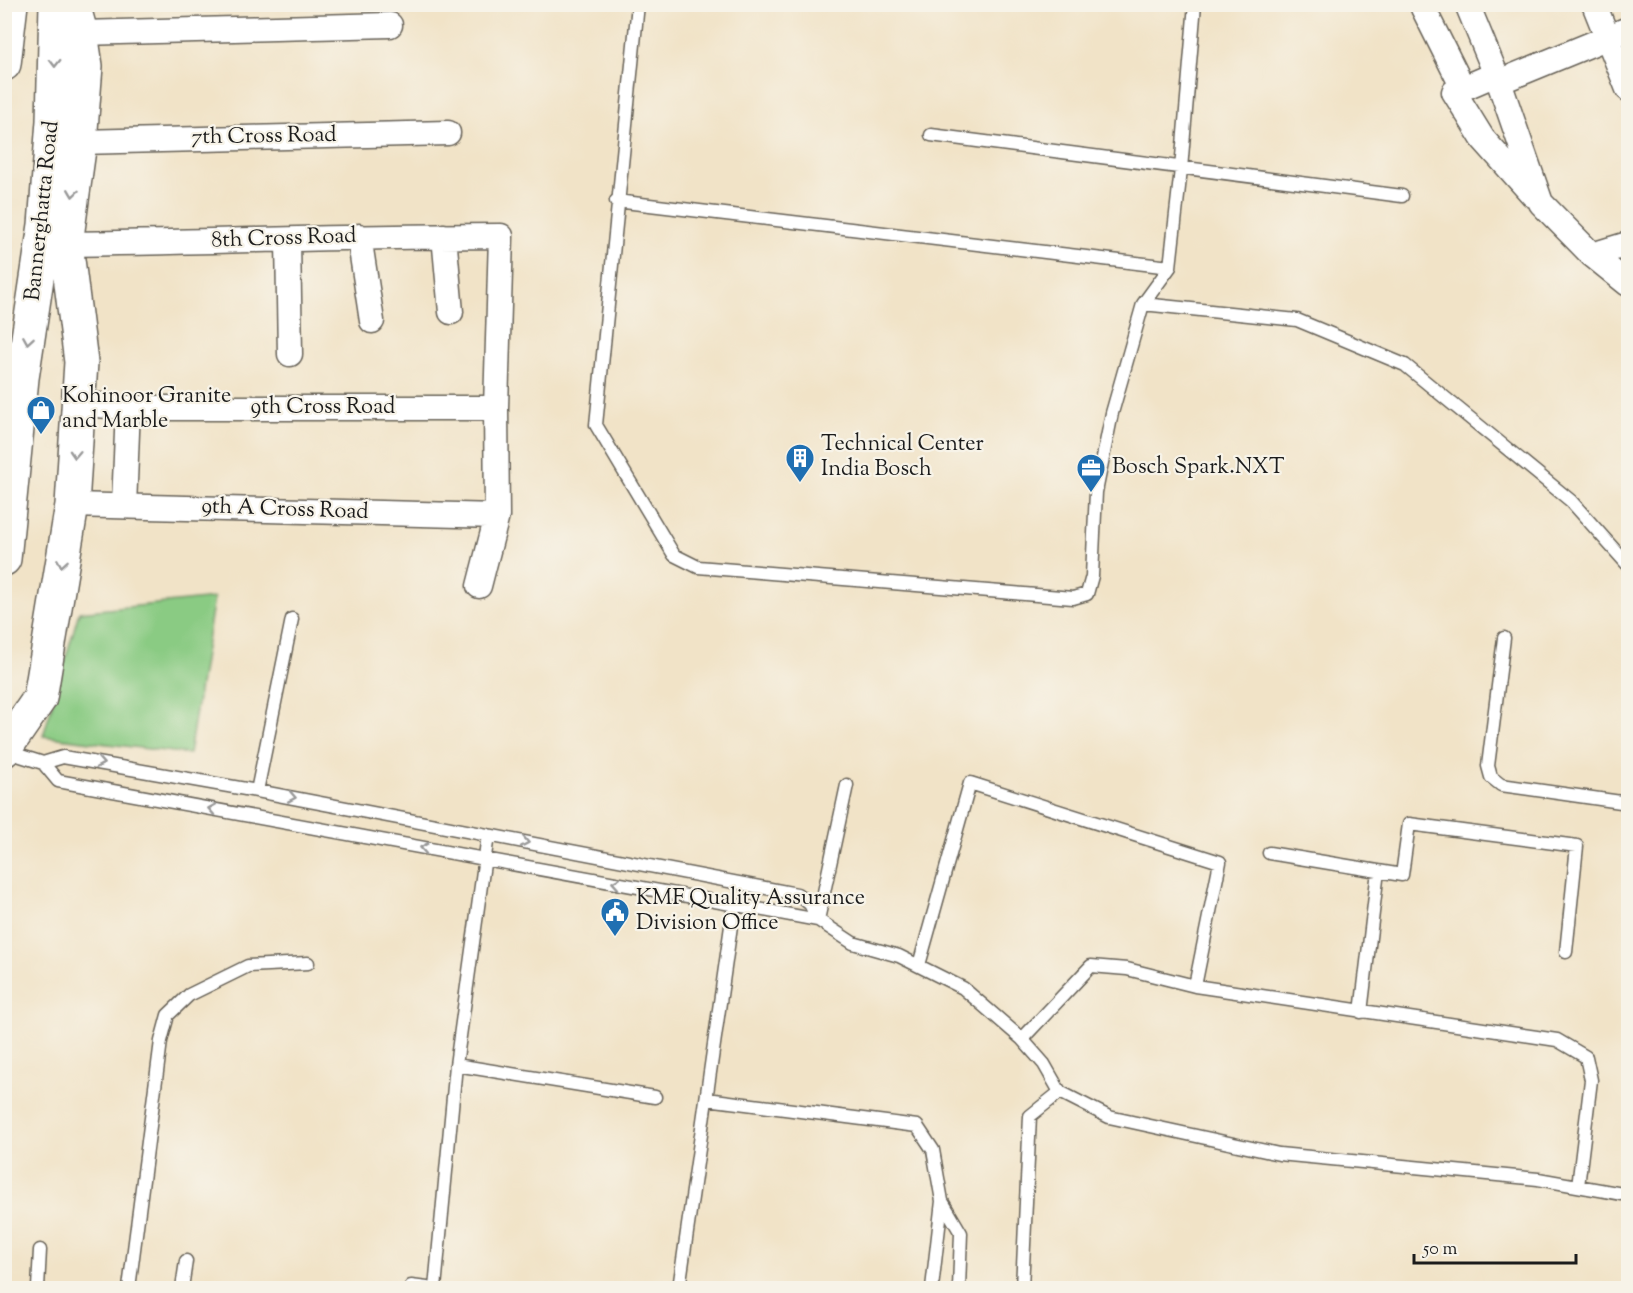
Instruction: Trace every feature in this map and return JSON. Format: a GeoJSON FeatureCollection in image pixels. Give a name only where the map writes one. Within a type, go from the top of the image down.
{"type":"FeatureCollection","features":[{"type":"Feature","properties":{"kind":"street"},"geometry":{"type":"LineString","coordinates":[[4,64],[11,4]]}},
{"type":"Feature","properties":{"kind":"street","name":"Bannerghatta Road"},"geometry":{"type":"LineString","coordinates":[[4,559],[22,378],[45,225],[53,121],[56,4]]}},
{"type":"Feature","properties":{"kind":"street"},"geometry":{"type":"LineString","coordinates":[[1467,4],[1498,78],[1541,203]]}},
{"type":"Feature","properties":{"kind":"street"},"geometry":{"type":"LineString","coordinates":[[1594,4],[1618,34],[1629,89]]}},
{"type":"Feature","properties":{"kind":"street"},"geometry":{"type":"LineString","coordinates":[[1424,8],[1463,88]]}},
{"type":"Feature","properties":{"kind":"street"},"geometry":{"type":"LineString","coordinates":[[4,750],[40,698],[72,505],[81,362],[66,243],[80,142],[86,66],[77,19],[390,25]]}},
{"type":"Feature","properties":{"kind":"street"},"geometry":{"type":"LineString","coordinates":[[1618,34],[1454,92],[1483,139],[1541,203],[1592,255],[1629,284]]}},
{"type":"Feature","properties":{"kind":"street","name":"7th Cross Road"},"geometry":{"type":"LineString","coordinates":[[80,142],[448,133]]}},
{"type":"Feature","properties":{"kind":"street"},"geometry":{"type":"LineString","coordinates":[[358,236],[372,321]]}},
{"type":"Feature","properties":{"kind":"street","name":"8th Cross Road"},"geometry":{"type":"LineString","coordinates":[[66,243],[288,241],[358,236],[501,236],[496,408]]}},
{"type":"Feature","properties":{"kind":"street"},"geometry":{"type":"LineString","coordinates":[[444,236],[451,312]]}},
{"type":"Feature","properties":{"kind":"street"},"geometry":{"type":"LineString","coordinates":[[288,241],[290,354]]}},
{"type":"Feature","properties":{"kind":"street"},"geometry":{"type":"LineString","coordinates":[[1592,255],[1629,244]]}},
{"type":"Feature","properties":{"kind":"street","name":"9th Cross Road"},"geometry":{"type":"LineString","coordinates":[[78,403],[129,408],[496,408]]}},
{"type":"Feature","properties":{"kind":"street"},"geometry":{"type":"LineString","coordinates":[[124,506],[129,408]]}},
{"type":"Feature","properties":{"kind":"street"},"geometry":{"type":"LineString","coordinates":[[479,586],[497,516],[496,408]]}},
{"type":"Feature","properties":{"kind":"street","name":"9th A Cross Road"},"geometry":{"type":"LineString","coordinates":[[72,505],[497,516]]}},
{"type":"Feature","properties":{"kind":"lane"},"geometry":{"type":"LineString","coordinates":[[638,4],[616,201],[596,425],[674,555],[698,567],[1073,598],[1087,594],[1092,576],[1096,492],[1112,413],[1143,304],[1170,267],[1195,4]]}},
{"type":"Feature","properties":{"kind":"lane"},"geometry":{"type":"LineString","coordinates":[[931,135],[1402,196]]}},
{"type":"Feature","properties":{"kind":"lane"},"geometry":{"type":"LineString","coordinates":[[616,201],[1170,267]]}},
{"type":"Feature","properties":{"kind":"lane"},"geometry":{"type":"LineString","coordinates":[[1143,304],[1296,320],[1405,365],[1571,501],[1629,565]]}},
{"type":"Feature","properties":{"kind":"lane"},"geometry":{"type":"LineString","coordinates":[[257,790],[292,619]]}},
{"type":"Feature","properties":{"kind":"lane"},"geometry":{"type":"LineString","coordinates":[[1504,638],[1488,766],[1491,777],[1501,785],[1629,803]]}},
{"type":"Feature","properties":{"kind":"lane"},"geometry":{"type":"LineString","coordinates":[[4,750],[43,763],[57,781],[818,920],[852,943],[900,956],[963,988],[1022,1039],[1044,1064],[1060,1092],[1109,1117],[1279,1154],[1538,1179],[1629,1195]]}},
{"type":"Feature","properties":{"kind":"lane"},"geometry":{"type":"LineString","coordinates":[[43,763],[63,757],[257,790],[797,894],[810,904],[818,920]]}},
{"type":"Feature","properties":{"kind":"lane"},"geometry":{"type":"LineString","coordinates":[[919,965],[970,783],[1220,862],[1195,986]]}},
{"type":"Feature","properties":{"kind":"lane"},"geometry":{"type":"LineString","coordinates":[[818,920],[847,785]]}},
{"type":"Feature","properties":{"kind":"lane"},"geometry":{"type":"LineString","coordinates":[[1269,853],[1402,875],[1408,824],[1577,846],[1566,952]]}},
{"type":"Feature","properties":{"kind":"lane"},"geometry":{"type":"LineString","coordinates":[[435,1288],[456,1065],[488,835]]}},
{"type":"Feature","properties":{"kind":"lane"},"geometry":{"type":"LineString","coordinates":[[1361,1012],[1378,871]]}},
{"type":"Feature","properties":{"kind":"lane"},"geometry":{"type":"LineString","coordinates":[[679,1288],[735,905]]}},
{"type":"Feature","properties":{"kind":"lane"},"geometry":{"type":"LineString","coordinates":[[129,1288],[161,1041],[168,1015],[189,995],[248,966],[308,963]]}},
{"type":"Feature","properties":{"kind":"lane"},"geometry":{"type":"LineString","coordinates":[[1022,1039],[1091,966],[1126,969],[1195,986],[1557,1040],[1586,1057],[1591,1080],[1578,1186]]}},
{"type":"Feature","properties":{"kind":"lane"},"geometry":{"type":"LineString","coordinates":[[456,1065],[655,1097]]}},
{"type":"Feature","properties":{"kind":"lane"},"geometry":{"type":"LineString","coordinates":[[1022,1288],[1030,1116],[1060,1092]]}},
{"type":"Feature","properties":{"kind":"lane"},"geometry":{"type":"LineString","coordinates":[[707,1099],[917,1126],[933,1150],[942,1201],[932,1288]]}},
{"type":"Feature","properties":{"kind":"lane"},"geometry":{"type":"LineString","coordinates":[[942,1201],[961,1233],[959,1288]]}},
{"type":"Feature","properties":{"kind":"lane"},"geometry":{"type":"LineString","coordinates":[[38,1288],[40,1250]]}},
{"type":"Feature","properties":{"kind":"lane"},"geometry":{"type":"LineString","coordinates":[[182,1288],[186,1261]]}},
{"type":"Feature","properties":{"kind":"lane"},"geometry":{"type":"LineString","coordinates":[[411,1288],[411,1286],[427,1288]]}},
{"type":"Feature","properties":{"kind":"green space"},"geometry":{"type":"Polygon","coordinates":[[[214,598],[189,754],[43,736],[79,612],[214,598]]]}},
{"type":"Feature","properties":{"kind":"place","name":"Kohinoor Granite and Marble"},"geometry":{"type":"Point","coordinates":[41,436]}},
{"type":"Feature","properties":{"kind":"place","name":"Technical Center India Bosch"},"geometry":{"type":"Point","coordinates":[800,484]}},
{"type":"Feature","properties":{"kind":"place","name":"Bosch Spark.NXT"},"geometry":{"type":"Point","coordinates":[1091,494]}},
{"type":"Feature","properties":{"kind":"place","name":"KMF Quality Assurance Division Office"},"geometry":{"type":"Point","coordinates":[615,938]}}]}
